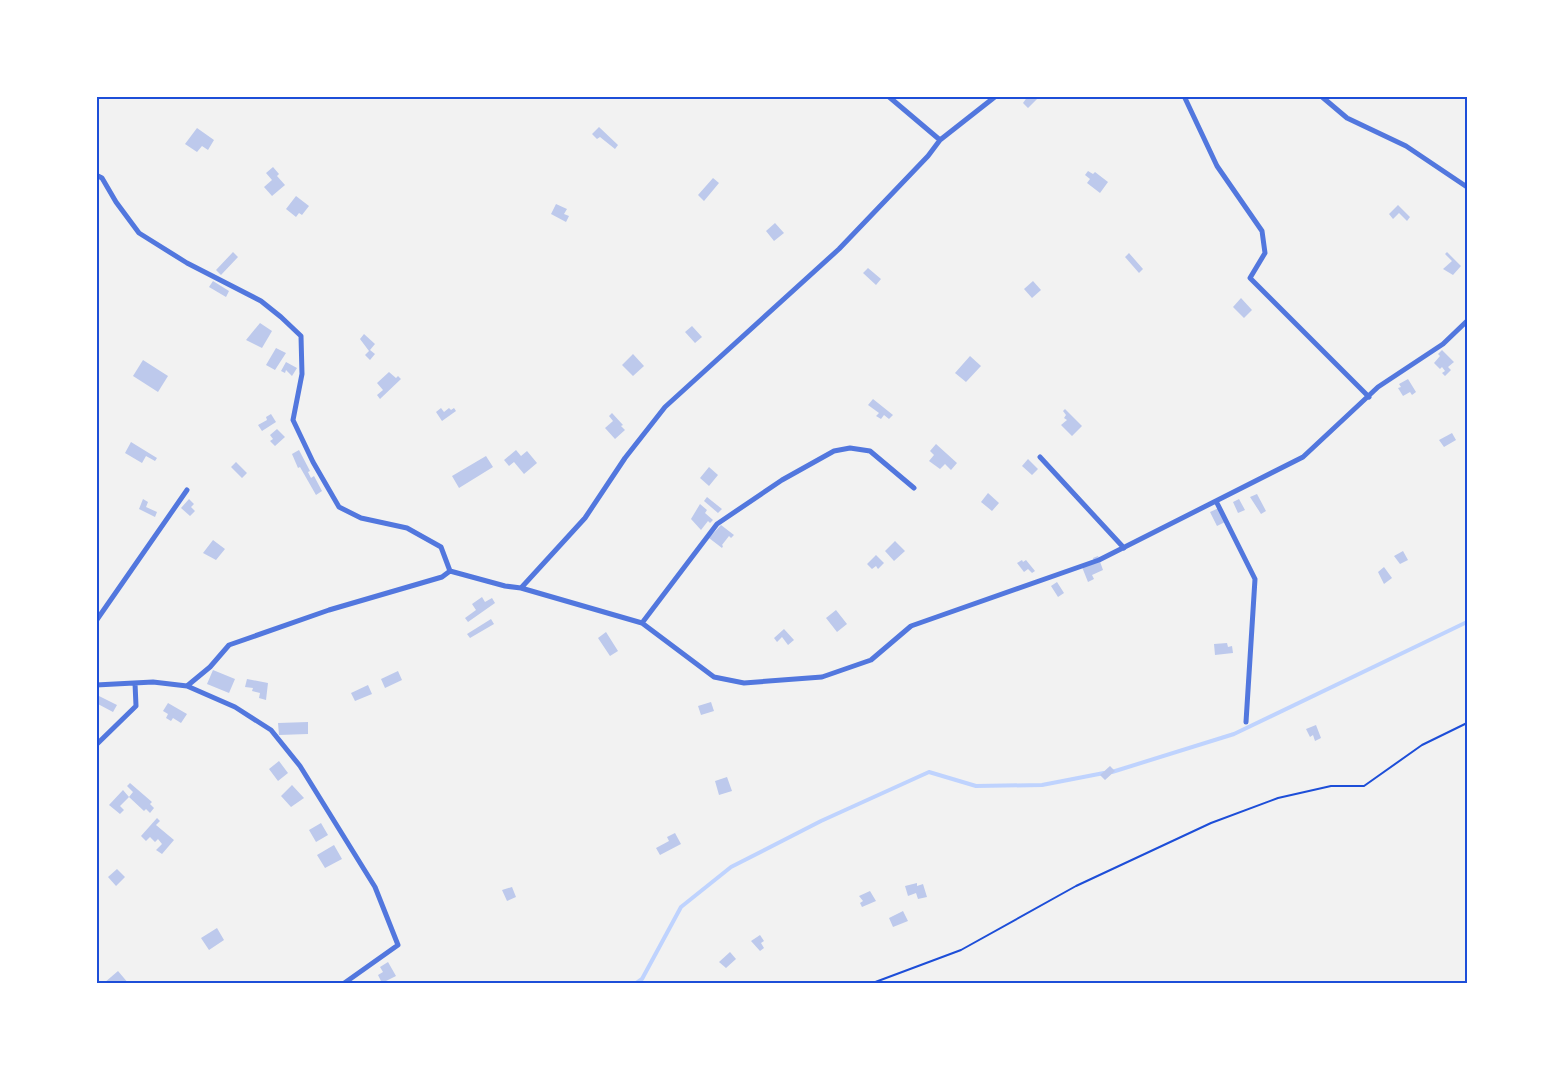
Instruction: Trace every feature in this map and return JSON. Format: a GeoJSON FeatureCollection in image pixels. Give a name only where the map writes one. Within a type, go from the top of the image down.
{"type":"FeatureCollection","features":[{"type":"Feature","properties":{"kind":"street"},"geometry":{"type":"LineString","coordinates":[[888,96],[940,140]]}},
{"type":"Feature","properties":{"kind":"street"},"geometry":{"type":"LineString","coordinates":[[521,588],[585,518],[625,458],[665,407],[839,249],[940,140],[996,96]]}},
{"type":"Feature","properties":{"kind":"street"},"geometry":{"type":"LineString","coordinates":[[1184,96],[1217,166],[1262,231],[1265,253],[1250,278],[1369,397]]}},
{"type":"Feature","properties":{"kind":"street"},"geometry":{"type":"LineString","coordinates":[[1321,96],[1347,118],[1406,146],[1467,187]]}},
{"type":"Feature","properties":{"kind":"street"},"geometry":{"type":"LineString","coordinates":[[96,175],[102,178],[139,233],[187,263],[261,301],[281,316],[301,336],[302,374],[293,420],[313,462],[339,507],[361,518],[407,528],[441,548],[450,571]]}},
{"type":"Feature","properties":{"kind":"street"},"geometry":{"type":"LineString","coordinates":[[450,571],[521,588],[642,623],[714,677],[744,682],[822,677],[871,660],[911,626],[1088,564],[1303,457],[1378,387],[1443,344],[1467,321]]}},
{"type":"Feature","properties":{"kind":"street"},"geometry":{"type":"LineString","coordinates":[[642,623],[717,524],[782,480],[834,451],[850,448],[870,451],[914,488]]}},
{"type":"Feature","properties":{"kind":"street"},"geometry":{"type":"LineString","coordinates":[[1040,457],[1124,548]]}},
{"type":"Feature","properties":{"kind":"street"},"geometry":{"type":"LineString","coordinates":[[96,621],[188,490]]}},
{"type":"Feature","properties":{"kind":"street"},"geometry":{"type":"LineString","coordinates":[[1216,501],[1255,579],[1246,722]]}},
{"type":"Feature","properties":{"kind":"street"},"geometry":{"type":"LineString","coordinates":[[187,686],[210,667],[229,645],[329,610],[442,577],[450,571]]}},
{"type":"Feature","properties":{"kind":"street"},"geometry":{"type":"LineString","coordinates":[[96,685],[153,682],[187,686],[235,707],[271,730],[300,766],[375,887],[398,945],[343,984]]}},
{"type":"Feature","properties":{"kind":"street"},"geometry":{"type":"LineString","coordinates":[[96,745],[136,706],[135,683]]}},
{"type":"Feature","properties":{"kind":"path"},"geometry":{"type":"LineString","coordinates":[[870,984],[961,950],[1076,886],[1211,823],[1278,798],[1331,786],[1364,786],[1422,744],[1467,723]]}},
{"type":"Feature","properties":{"kind":"building"},"geometry":{"type":"Polygon","coordinates":[[[1028,96],[1038,98],[1028,108],[1023,103],[1028,96]]]}},
{"type":"Feature","properties":{"kind":"building"},"geometry":{"type":"Polygon","coordinates":[[[599,127],[618,145],[615,149],[600,137],[597,139],[592,134],[599,127]]]}},
{"type":"Feature","properties":{"kind":"building"},"geometry":{"type":"Polygon","coordinates":[[[197,128],[214,140],[208,150],[202,146],[197,152],[185,144],[197,128]]]}},
{"type":"Feature","properties":{"kind":"building"},"geometry":{"type":"Polygon","coordinates":[[[273,167],[285,185],[272,196],[264,187],[272,180],[266,173],[273,167]]]}},
{"type":"Feature","properties":{"kind":"building"},"geometry":{"type":"Polygon","coordinates":[[[1088,171],[1093,174],[1095,172],[1108,182],[1100,193],[1087,183],[1090,179],[1085,175],[1088,171]]]}},
{"type":"Feature","properties":{"kind":"building"},"geometry":{"type":"Polygon","coordinates":[[[713,178],[719,183],[704,201],[698,195],[713,178]]]}},
{"type":"Feature","properties":{"kind":"building"},"geometry":{"type":"Polygon","coordinates":[[[296,196],[309,206],[302,215],[299,213],[296,217],[286,209],[296,196]]]}},
{"type":"Feature","properties":{"kind":"building"},"geometry":{"type":"Polygon","coordinates":[[[556,204],[567,209],[564,214],[569,216],[566,222],[551,214],[556,204]]]}},
{"type":"Feature","properties":{"kind":"building"},"geometry":{"type":"Polygon","coordinates":[[[1398,205],[1410,217],[1407,221],[1399,213],[1393,219],[1389,214],[1398,205]]]}},
{"type":"Feature","properties":{"kind":"building"},"geometry":{"type":"Polygon","coordinates":[[[775,223],[784,233],[774,241],[766,231],[775,223]]]}},
{"type":"Feature","properties":{"kind":"building"},"geometry":{"type":"Polygon","coordinates":[[[233,252],[238,257],[221,275],[216,270],[233,252]]]}},
{"type":"Feature","properties":{"kind":"building"},"geometry":{"type":"Polygon","coordinates":[[[1447,252],[1461,266],[1453,275],[1443,269],[1452,261],[1445,254],[1447,252]]]}},
{"type":"Feature","properties":{"kind":"building"},"geometry":{"type":"Polygon","coordinates":[[[1129,253],[1143,269],[1139,273],[1125,257],[1129,253]]]}},
{"type":"Feature","properties":{"kind":"building"},"geometry":{"type":"Polygon","coordinates":[[[868,268],[881,279],[876,285],[863,273],[868,268]]]}},
{"type":"Feature","properties":{"kind":"building"},"geometry":{"type":"Polygon","coordinates":[[[213,281],[229,291],[226,297],[209,287],[213,281]]]}},
{"type":"Feature","properties":{"kind":"building"},"geometry":{"type":"Polygon","coordinates":[[[1033,281],[1041,290],[1032,298],[1024,289],[1033,281]]]}},
{"type":"Feature","properties":{"kind":"building"},"geometry":{"type":"Polygon","coordinates":[[[1241,298],[1252,310],[1244,318],[1233,307],[1241,298]]]}},
{"type":"Feature","properties":{"kind":"building"},"geometry":{"type":"Polygon","coordinates":[[[260,323],[272,331],[262,348],[246,340],[260,323]]]}},
{"type":"Feature","properties":{"kind":"building"},"geometry":{"type":"Polygon","coordinates":[[[692,326],[702,337],[695,343],[685,332],[692,326]]]}},
{"type":"Feature","properties":{"kind":"building"},"geometry":{"type":"Polygon","coordinates":[[[364,334],[375,344],[370,350],[375,354],[370,360],[365,355],[369,351],[360,339],[364,334]]]}},
{"type":"Feature","properties":{"kind":"building"},"geometry":{"type":"Polygon","coordinates":[[[276,348],[286,353],[275,370],[266,365],[276,348]]]}},
{"type":"Feature","properties":{"kind":"building"},"geometry":{"type":"Polygon","coordinates":[[[1442,350],[1454,362],[1448,367],[1451,370],[1445,376],[1442,373],[1445,371],[1442,367],[1440,369],[1434,363],[1442,350]]]}},
{"type":"Feature","properties":{"kind":"building"},"geometry":{"type":"Polygon","coordinates":[[[633,354],[644,366],[633,376],[622,365],[633,354]]]}},
{"type":"Feature","properties":{"kind":"building"},"geometry":{"type":"Polygon","coordinates":[[[970,356],[981,366],[966,382],[955,373],[970,356]]]}},
{"type":"Feature","properties":{"kind":"building"},"geometry":{"type":"Polygon","coordinates":[[[143,360],[168,376],[158,392],[133,376],[143,360]]]}},
{"type":"Feature","properties":{"kind":"building"},"geometry":{"type":"Polygon","coordinates":[[[286,362],[297,368],[292,376],[286,370],[285,373],[281,371],[286,362]]]}},
{"type":"Feature","properties":{"kind":"building"},"geometry":{"type":"Polygon","coordinates":[[[389,372],[401,379],[380,399],[377,395],[383,390],[377,383],[389,372]]]}},
{"type":"Feature","properties":{"kind":"building"},"geometry":{"type":"Polygon","coordinates":[[[1408,379],[1416,392],[1403,396],[1398,388],[1401,387],[1399,384],[1408,379]]]}},
{"type":"Feature","properties":{"kind":"building"},"geometry":{"type":"Polygon","coordinates":[[[873,399],[893,415],[889,419],[884,415],[881,419],[876,416],[879,413],[868,405],[873,399]]]}},
{"type":"Feature","properties":{"kind":"building"},"geometry":{"type":"Polygon","coordinates":[[[441,408],[444,412],[449,408],[451,410],[454,408],[456,411],[442,421],[436,412],[441,408]]]}},
{"type":"Feature","properties":{"kind":"building"},"geometry":{"type":"Polygon","coordinates":[[[1065,409],[1082,426],[1072,436],[1061,425],[1067,420],[1064,418],[1065,409]]]}},
{"type":"Feature","properties":{"kind":"building"},"geometry":{"type":"Polygon","coordinates":[[[612,413],[625,430],[615,439],[605,428],[613,421],[609,416],[612,413]]]}},
{"type":"Feature","properties":{"kind":"building"},"geometry":{"type":"Polygon","coordinates":[[[271,414],[276,422],[262,431],[258,425],[267,420],[266,417],[271,414]]]}},
{"type":"Feature","properties":{"kind":"building"},"geometry":{"type":"Polygon","coordinates":[[[277,429],[285,437],[275,446],[270,441],[273,439],[270,435],[277,429]]]}},
{"type":"Feature","properties":{"kind":"building"},"geometry":{"type":"Polygon","coordinates":[[[1452,433],[1456,440],[1444,447],[1439,440],[1452,433]]]}},
{"type":"Feature","properties":{"kind":"building"},"geometry":{"type":"Polygon","coordinates":[[[131,442],[157,458],[155,461],[146,456],[142,463],[125,453],[131,442]]]}},
{"type":"Feature","properties":{"kind":"building"},"geometry":{"type":"Polygon","coordinates":[[[936,444],[957,463],[951,470],[945,464],[940,469],[929,461],[934,455],[930,451],[936,444]]]}},
{"type":"Feature","properties":{"kind":"building"},"geometry":{"type":"Polygon","coordinates":[[[299,450],[310,471],[308,472],[311,478],[314,476],[322,491],[316,495],[300,467],[298,468],[292,454],[299,450]]]}},
{"type":"Feature","properties":{"kind":"building"},"geometry":{"type":"Polygon","coordinates":[[[516,450],[521,456],[527,451],[537,463],[524,474],[514,462],[509,466],[504,460],[516,450]]]}},
{"type":"Feature","properties":{"kind":"building"},"geometry":{"type":"Polygon","coordinates":[[[486,456],[493,467],[459,488],[452,476],[486,456]]]}},
{"type":"Feature","properties":{"kind":"building"},"geometry":{"type":"Polygon","coordinates":[[[1028,459],[1038,469],[1032,475],[1022,466],[1028,459]]]}},
{"type":"Feature","properties":{"kind":"building"},"geometry":{"type":"Polygon","coordinates":[[[236,462],[247,473],[242,478],[231,467],[236,462]]]}},
{"type":"Feature","properties":{"kind":"building"},"geometry":{"type":"Polygon","coordinates":[[[709,467],[718,475],[709,486],[700,478],[709,467]]]}},
{"type":"Feature","properties":{"kind":"building"},"geometry":{"type":"Polygon","coordinates":[[[988,493],[999,503],[992,511],[981,502],[988,493]]]}},
{"type":"Feature","properties":{"kind":"building"},"geometry":{"type":"Polygon","coordinates":[[[1257,494],[1266,511],[1261,514],[1250,497],[1257,494]]]}},
{"type":"Feature","properties":{"kind":"building"},"geometry":{"type":"Polygon","coordinates":[[[707,497],[722,509],[718,513],[704,501],[707,497]]]}},
{"type":"Feature","properties":{"kind":"building"},"geometry":{"type":"Polygon","coordinates":[[[143,499],[148,502],[146,507],[157,512],[155,517],[139,509],[143,499]]]}},
{"type":"Feature","properties":{"kind":"building"},"geometry":{"type":"Polygon","coordinates":[[[189,499],[194,504],[191,507],[195,511],[190,516],[181,508],[189,499]]]}},
{"type":"Feature","properties":{"kind":"building"},"geometry":{"type":"Polygon","coordinates":[[[1239,499],[1245,510],[1238,513],[1233,502],[1239,499]]]}},
{"type":"Feature","properties":{"kind":"building"},"geometry":{"type":"Polygon","coordinates":[[[700,504],[713,520],[710,523],[708,521],[701,530],[691,519],[700,504]]]}},
{"type":"Feature","properties":{"kind":"building"},"geometry":{"type":"Polygon","coordinates":[[[1221,507],[1225,522],[1217,526],[1210,512],[1221,507]]]}},
{"type":"Feature","properties":{"kind":"building"},"geometry":{"type":"Polygon","coordinates":[[[721,525],[734,535],[731,538],[729,536],[722,548],[709,538],[721,525]]]}},
{"type":"Feature","properties":{"kind":"building"},"geometry":{"type":"Polygon","coordinates":[[[213,540],[225,549],[216,560],[203,553],[213,540]]]}},
{"type":"Feature","properties":{"kind":"building"},"geometry":{"type":"Polygon","coordinates":[[[895,541],[905,551],[894,561],[885,551],[895,541]]]}},
{"type":"Feature","properties":{"kind":"building"},"geometry":{"type":"Polygon","coordinates":[[[1403,551],[1408,560],[1400,564],[1394,556],[1403,551]]]}},
{"type":"Feature","properties":{"kind":"building"},"geometry":{"type":"Polygon","coordinates":[[[876,555],[884,563],[878,569],[876,566],[872,569],[867,564],[876,555]]]}},
{"type":"Feature","properties":{"kind":"building"},"geometry":{"type":"Polygon","coordinates":[[[1098,556],[1103,570],[1092,575],[1094,579],[1088,582],[1082,567],[1094,562],[1093,558],[1098,556]]]}},
{"type":"Feature","properties":{"kind":"building"},"geometry":{"type":"Polygon","coordinates":[[[1022,560],[1023,562],[1026,560],[1035,571],[1032,573],[1028,569],[1024,572],[1017,563],[1022,560]]]}},
{"type":"Feature","properties":{"kind":"building"},"geometry":{"type":"Polygon","coordinates":[[[1384,567],[1392,578],[1384,584],[1378,572],[1384,567]]]}},
{"type":"Feature","properties":{"kind":"building"},"geometry":{"type":"Polygon","coordinates":[[[1057,582],[1064,593],[1058,597],[1051,586],[1057,582]]]}},
{"type":"Feature","properties":{"kind":"building"},"geometry":{"type":"Polygon","coordinates":[[[482,597],[485,602],[492,598],[495,603],[468,622],[465,618],[476,610],[472,604],[482,597]]]}},
{"type":"Feature","properties":{"kind":"building"},"geometry":{"type":"Polygon","coordinates":[[[836,610],[847,624],[837,632],[826,618],[836,610]]]}},
{"type":"Feature","properties":{"kind":"building"},"geometry":{"type":"Polygon","coordinates":[[[491,619],[494,624],[470,638],[467,634],[491,619]]]}},
{"type":"Feature","properties":{"kind":"building"},"geometry":{"type":"Polygon","coordinates":[[[784,629],[794,640],[788,645],[782,637],[777,642],[774,638],[784,629]]]}},
{"type":"Feature","properties":{"kind":"building"},"geometry":{"type":"Polygon","coordinates":[[[606,632],[618,651],[610,656],[598,638],[606,632]]]}},
{"type":"Feature","properties":{"kind":"building"},"geometry":{"type":"Polygon","coordinates":[[[1227,643],[1228,647],[1232,646],[1233,653],[1215,655],[1214,644],[1227,643]]]}},
{"type":"Feature","properties":{"kind":"building"},"geometry":{"type":"Polygon","coordinates":[[[213,670],[235,679],[229,693],[207,684],[213,670]]]}},
{"type":"Feature","properties":{"kind":"building"},"geometry":{"type":"Polygon","coordinates":[[[398,671],[402,680],[385,688],[381,679],[398,671]]]}},
{"type":"Feature","properties":{"kind":"building"},"geometry":{"type":"Polygon","coordinates":[[[247,679],[268,683],[266,700],[259,698],[260,693],[252,691],[253,688],[245,687],[247,679]]]}},
{"type":"Feature","properties":{"kind":"building"},"geometry":{"type":"Polygon","coordinates":[[[368,685],[372,694],[355,701],[351,693],[368,685]]]}},
{"type":"Feature","properties":{"kind":"building"},"geometry":{"type":"Polygon","coordinates":[[[99,696],[117,705],[113,712],[96,703],[99,696]]]}},
{"type":"Feature","properties":{"kind":"building"},"geometry":{"type":"Polygon","coordinates":[[[711,702],[714,711],[701,715],[698,706],[711,702]]]}},
{"type":"Feature","properties":{"kind":"building"},"geometry":{"type":"Polygon","coordinates":[[[168,703],[187,714],[181,723],[173,718],[171,721],[166,718],[168,714],[163,711],[168,703]]]}},
{"type":"Feature","properties":{"kind":"building"},"geometry":{"type":"Polygon","coordinates":[[[308,722],[308,734],[279,735],[278,723],[308,722]]]}},
{"type":"Feature","properties":{"kind":"building"},"geometry":{"type":"Polygon","coordinates":[[[1316,725],[1321,738],[1315,741],[1313,735],[1310,737],[1306,729],[1316,725]]]}},
{"type":"Feature","properties":{"kind":"building"},"geometry":{"type":"Polygon","coordinates":[[[279,761],[288,773],[278,781],[269,769],[279,761]]]}},
{"type":"Feature","properties":{"kind":"building"},"geometry":{"type":"Polygon","coordinates":[[[1110,766],[1115,771],[1105,780],[1100,775],[1110,766]]]}},
{"type":"Feature","properties":{"kind":"building"},"geometry":{"type":"Polygon","coordinates":[[[727,777],[732,791],[719,795],[715,781],[727,777]]]}},
{"type":"Feature","properties":{"kind":"building"},"geometry":{"type":"Polygon","coordinates":[[[130,783],[152,802],[150,804],[154,808],[150,813],[146,809],[144,811],[129,797],[133,792],[127,786],[130,783]]]}},
{"type":"Feature","properties":{"kind":"building"},"geometry":{"type":"Polygon","coordinates":[[[292,785],[304,798],[291,807],[281,796],[292,785]]]}},
{"type":"Feature","properties":{"kind":"building"},"geometry":{"type":"Polygon","coordinates":[[[123,790],[129,797],[120,806],[124,810],[120,814],[109,805],[123,790]]]}},
{"type":"Feature","properties":{"kind":"building"},"geometry":{"type":"Polygon","coordinates":[[[157,818],[160,821],[156,825],[174,840],[162,854],[156,850],[162,844],[158,839],[155,842],[150,837],[146,841],[141,836],[157,818]]]}},
{"type":"Feature","properties":{"kind":"building"},"geometry":{"type":"Polygon","coordinates":[[[321,823],[328,835],[316,842],[309,830],[321,823]]]}},
{"type":"Feature","properties":{"kind":"building"},"geometry":{"type":"Polygon","coordinates":[[[675,833],[681,844],[660,855],[656,848],[669,841],[667,837],[675,833]]]}},
{"type":"Feature","properties":{"kind":"building"},"geometry":{"type":"Polygon","coordinates":[[[334,845],[342,859],[325,868],[317,855],[334,845]]]}},
{"type":"Feature","properties":{"kind":"building"},"geometry":{"type":"Polygon","coordinates":[[[117,869],[125,877],[116,886],[108,877],[117,869]]]}},
{"type":"Feature","properties":{"kind":"building"},"geometry":{"type":"Polygon","coordinates":[[[917,883],[917,886],[923,884],[927,897],[918,899],[916,893],[908,896],[905,886],[917,883]]]}},
{"type":"Feature","properties":{"kind":"building"},"geometry":{"type":"Polygon","coordinates":[[[512,887],[516,897],[507,901],[502,890],[512,887]]]}},
{"type":"Feature","properties":{"kind":"building"},"geometry":{"type":"Polygon","coordinates":[[[870,891],[876,901],[862,907],[860,903],[863,901],[859,896],[870,891]]]}},
{"type":"Feature","properties":{"kind":"building"},"geometry":{"type":"Polygon","coordinates":[[[903,911],[908,921],[893,927],[889,918],[903,911]]]}},
{"type":"Feature","properties":{"kind":"building"},"geometry":{"type":"Polygon","coordinates":[[[217,928],[224,940],[209,950],[201,938],[217,928]]]}},
{"type":"Feature","properties":{"kind":"building"},"geometry":{"type":"Polygon","coordinates":[[[760,935],[764,941],[761,943],[764,948],[760,951],[751,941],[760,935]]]}},
{"type":"Feature","properties":{"kind":"building"},"geometry":{"type":"Polygon","coordinates":[[[730,952],[736,959],[726,968],[719,962],[730,952]]]}},
{"type":"Feature","properties":{"kind":"building"},"geometry":{"type":"Polygon","coordinates":[[[388,962],[396,976],[382,983],[378,975],[383,972],[380,967],[388,962]]]}},
{"type":"Feature","properties":{"kind":"building"},"geometry":{"type":"Polygon","coordinates":[[[118,971],[129,984],[104,983],[118,971]]]}},
{"type":"Feature","properties":{"kind":"waterway"},"geometry":{"type":"LineString","coordinates":[[1112,772],[1234,734],[1467,622]]}},
{"type":"Feature","properties":{"kind":"waterway"},"geometry":{"type":"LineString","coordinates":[[635,984],[642,979],[681,907],[731,867],[821,821],[929,772],[976,786],[1042,785],[1104,773]]}}]}
